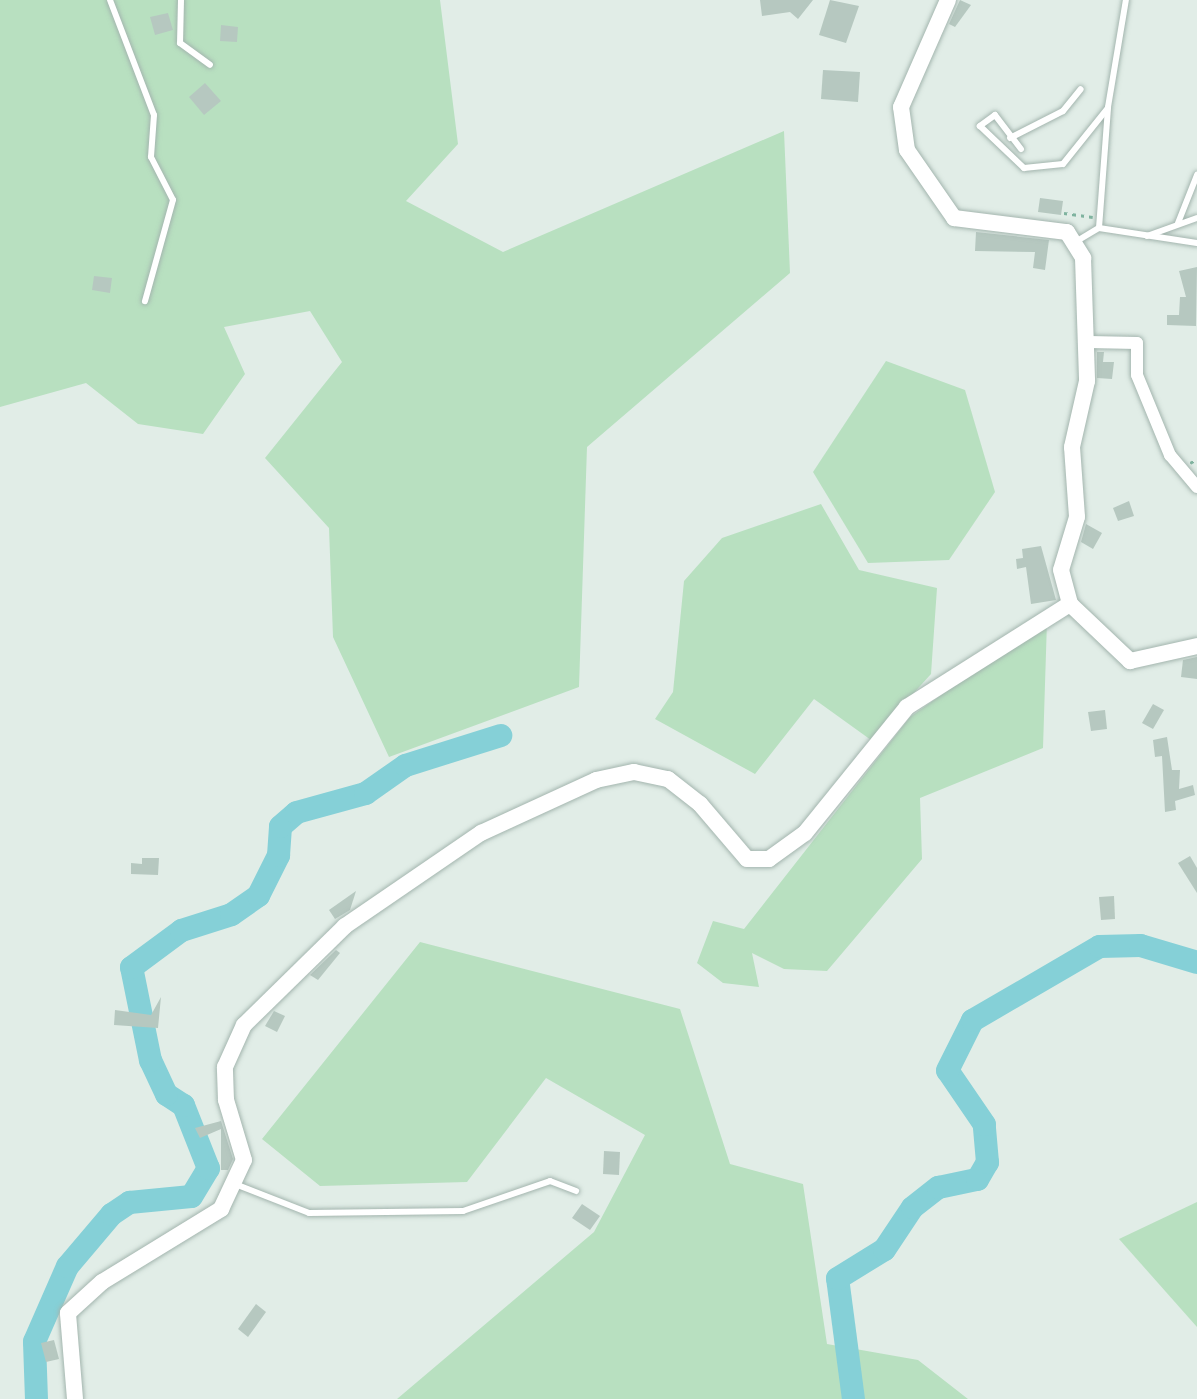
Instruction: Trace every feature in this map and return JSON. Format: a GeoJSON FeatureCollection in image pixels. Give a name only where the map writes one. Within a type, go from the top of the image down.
{"type":"FeatureCollection","features":[{"type":"Feature","properties":{"kind":"street"},"geometry":{"type":"LineString","coordinates":[[948,0],[901,107],[907,150],[954,218],[1039,225],[1077,241],[1088,342],[1072,447],[1077,517],[1061,570],[1070,604],[1130,661],[1197,646]]}},
{"type":"Feature","properties":{"kind":"street"},"geometry":{"type":"LineString","coordinates":[[1088,342],[1137,343],[1137,375],[1170,455],[1197,487]]}},
{"type":"Feature","properties":{"kind":"street"},"geometry":{"type":"LineString","coordinates":[[75,1399],[68,1314],[102,1282],[221,1209],[244,1160],[226,1100],[225,1067],[244,1025],[345,926],[415,873],[538,806],[596,780],[634,772],[668,779],[700,804],[747,859],[769,859],[805,833],[906,706],[1070,604]]}},
{"type":"Feature","properties":{"kind":"lane"},"geometry":{"type":"LineString","coordinates":[[110,0],[154,115],[151,157],[173,200],[145,301]]}},
{"type":"Feature","properties":{"kind":"lane"},"geometry":{"type":"LineString","coordinates":[[181,0],[180,43],[210,65]]}},
{"type":"Feature","properties":{"kind":"lane"},"geometry":{"type":"LineString","coordinates":[[1099,228],[1108,107],[1126,0]]}},
{"type":"Feature","properties":{"kind":"lane"},"geometry":{"type":"LineString","coordinates":[[1010,138],[1063,111],[1081,89]]}},
{"type":"Feature","properties":{"kind":"lane"},"geometry":{"type":"LineString","coordinates":[[1021,149],[995,115],[980,126],[1024,168],[1063,164],[1108,107]]}},
{"type":"Feature","properties":{"kind":"lane"},"geometry":{"type":"LineString","coordinates":[[1178,223],[1197,175]]}},
{"type":"Feature","properties":{"kind":"lane"},"geometry":{"type":"LineString","coordinates":[[1145,237],[1197,218]]}},
{"type":"Feature","properties":{"kind":"lane"},"geometry":{"type":"LineString","coordinates":[[1077,241],[1099,228],[1197,243]]}},
{"type":"Feature","properties":{"kind":"lane"},"geometry":{"type":"LineString","coordinates":[[235,1184],[309,1213],[463,1211],[550,1181],[576,1191]]}},
{"type":"Feature","properties":{"kind":"path"},"geometry":{"type":"LineString","coordinates":[[1064,213],[1099,218]]}},
{"type":"Feature","properties":{"kind":"green space"},"geometry":{"type":"Polygon","coordinates":[[[0,0],[440,0],[458,144],[406,201],[503,252],[784,131],[790,273],[587,447],[579,687],[389,757],[333,637],[329,528],[265,458],[342,362],[310,311],[224,327],[245,374],[203,434],[138,424],[86,383],[0,407],[0,0]]]}},
{"type":"Feature","properties":{"kind":"green space"},"geometry":{"type":"Polygon","coordinates":[[[886,361],[965,390],[995,492],[949,560],[868,563],[813,472],[886,361]]]}},
{"type":"Feature","properties":{"kind":"green space"},"geometry":{"type":"Polygon","coordinates":[[[821,504],[859,570],[937,588],[931,674],[871,740],[814,699],[755,774],[655,719],[673,692],[684,581],[722,538],[821,504]]]}},
{"type":"Feature","properties":{"kind":"green space"},"geometry":{"type":"Polygon","coordinates":[[[1047,621],[1043,748],[920,798],[922,859],[827,971],[784,969],[752,953],[759,987],[723,983],[697,963],[713,921],[744,929],[910,717],[1047,621]]]}},
{"type":"Feature","properties":{"kind":"green space"},"geometry":{"type":"Polygon","coordinates":[[[420,942],[680,1009],[730,1164],[803,1184],[827,1344],[918,1360],[968,1399],[397,1399],[594,1232],[645,1135],[546,1078],[467,1182],[320,1186],[262,1139],[420,942]]]}},
{"type":"Feature","properties":{"kind":"green space"},"geometry":{"type":"Polygon","coordinates":[[[1197,1202],[1197,1327],[1119,1239],[1197,1202]]]}},
{"type":"Feature","properties":{"kind":"building"},"geometry":{"type":"Polygon","coordinates":[[[760,0],[813,0],[798,19],[790,12],[762,16],[760,0]]]}},
{"type":"Feature","properties":{"kind":"building"},"geometry":{"type":"Polygon","coordinates":[[[830,0],[859,6],[846,43],[819,35],[830,0]]]}},
{"type":"Feature","properties":{"kind":"building"},"geometry":{"type":"Polygon","coordinates":[[[960,0],[971,5],[955,27],[949,24],[960,0]]]}},
{"type":"Feature","properties":{"kind":"building"},"geometry":{"type":"Polygon","coordinates":[[[168,13],[173,30],[155,35],[150,17],[168,13]]]}},
{"type":"Feature","properties":{"kind":"building"},"geometry":{"type":"Polygon","coordinates":[[[221,25],[238,27],[237,42],[220,41],[221,25]]]}},
{"type":"Feature","properties":{"kind":"building"},"geometry":{"type":"Polygon","coordinates":[[[823,70],[860,72],[858,102],[821,99],[823,70]]]}},
{"type":"Feature","properties":{"kind":"building"},"geometry":{"type":"Polygon","coordinates":[[[205,83],[221,101],[204,115],[189,97],[205,83]]]}},
{"type":"Feature","properties":{"kind":"building"},"geometry":{"type":"Polygon","coordinates":[[[1040,198],[1063,201],[1061,215],[1038,212],[1040,198]]]}},
{"type":"Feature","properties":{"kind":"building"},"geometry":{"type":"Polygon","coordinates":[[[976,232],[1049,240],[1045,270],[1033,268],[1035,252],[975,251],[976,232]]]}},
{"type":"Feature","properties":{"kind":"building"},"geometry":{"type":"Polygon","coordinates":[[[1197,267],[1196,326],[1167,325],[1167,315],[1179,315],[1180,297],[1186,297],[1179,271],[1197,267]]]}},
{"type":"Feature","properties":{"kind":"building"},"geometry":{"type":"Polygon","coordinates":[[[94,276],[112,278],[110,293],[92,290],[94,276]]]}},
{"type":"Feature","properties":{"kind":"building"},"geometry":{"type":"Polygon","coordinates":[[[1097,352],[1104,352],[1103,362],[1114,362],[1112,379],[1097,378],[1097,352]]]}},
{"type":"Feature","properties":{"kind":"building"},"geometry":{"type":"Polygon","coordinates":[[[1129,501],[1134,516],[1118,521],[1113,508],[1129,501]]]}},
{"type":"Feature","properties":{"kind":"building"},"geometry":{"type":"Polygon","coordinates":[[[1086,524],[1102,533],[1093,549],[1081,542],[1086,524]]]}},
{"type":"Feature","properties":{"kind":"building"},"geometry":{"type":"Polygon","coordinates":[[[1041,546],[1056,600],[1031,604],[1026,567],[1017,569],[1016,559],[1023,558],[1022,549],[1041,546]]]}},
{"type":"Feature","properties":{"kind":"building"},"geometry":{"type":"Polygon","coordinates":[[[1197,657],[1197,679],[1181,677],[1183,660],[1197,657]]]}},
{"type":"Feature","properties":{"kind":"building"},"geometry":{"type":"Polygon","coordinates":[[[1153,704],[1164,710],[1153,729],[1142,723],[1153,704]]]}},
{"type":"Feature","properties":{"kind":"building"},"geometry":{"type":"Polygon","coordinates":[[[1105,710],[1107,729],[1091,731],[1088,712],[1105,710]]]}},
{"type":"Feature","properties":{"kind":"building"},"geometry":{"type":"Polygon","coordinates":[[[1167,737],[1172,770],[1180,770],[1179,789],[1193,785],[1195,795],[1175,801],[1176,810],[1165,812],[1162,756],[1155,757],[1153,740],[1167,737]]]}},
{"type":"Feature","properties":{"kind":"building"},"geometry":{"type":"Polygon","coordinates":[[[1190,856],[1197,868],[1197,893],[1178,863],[1190,856]]]}},
{"type":"Feature","properties":{"kind":"building"},"geometry":{"type":"Polygon","coordinates":[[[142,858],[159,858],[158,875],[131,874],[131,863],[142,864],[142,858]]]}},
{"type":"Feature","properties":{"kind":"building"},"geometry":{"type":"Polygon","coordinates":[[[356,891],[350,910],[335,919],[329,910],[356,891]]]}},
{"type":"Feature","properties":{"kind":"building"},"geometry":{"type":"Polygon","coordinates":[[[1114,896],[1115,919],[1101,920],[1099,897],[1114,896]]]}},
{"type":"Feature","properties":{"kind":"building"},"geometry":{"type":"Polygon","coordinates":[[[336,950],[340,953],[318,980],[310,975],[336,950]]]}},
{"type":"Feature","properties":{"kind":"building"},"geometry":{"type":"Polygon","coordinates":[[[161,997],[158,1028],[114,1025],[115,1010],[151,1015],[161,997]]]}},
{"type":"Feature","properties":{"kind":"building"},"geometry":{"type":"Polygon","coordinates":[[[274,1011],[285,1016],[277,1032],[265,1026],[274,1011]]]}},
{"type":"Feature","properties":{"kind":"building"},"geometry":{"type":"Polygon","coordinates":[[[221,1121],[233,1159],[228,1170],[221,1170],[221,1129],[200,1138],[195,1128],[221,1121]]]}},
{"type":"Feature","properties":{"kind":"building"},"geometry":{"type":"Polygon","coordinates":[[[604,1151],[620,1152],[619,1175],[603,1174],[604,1151]]]}},
{"type":"Feature","properties":{"kind":"building"},"geometry":{"type":"Polygon","coordinates":[[[582,1204],[600,1216],[590,1230],[572,1218],[582,1204]]]}},
{"type":"Feature","properties":{"kind":"building"},"geometry":{"type":"Polygon","coordinates":[[[256,1304],[266,1312],[248,1337],[238,1329],[256,1304]]]}},
{"type":"Feature","properties":{"kind":"building"},"geometry":{"type":"Polygon","coordinates":[[[54,1340],[59,1359],[46,1362],[41,1343],[54,1340]]]}},
{"type":"Feature","properties":{"kind":"waterway"},"geometry":{"type":"LineString","coordinates":[[36,1399],[34,1341],[67,1266],[111,1214],[129,1202],[191,1196],[208,1168],[183,1105],[166,1094],[150,1060],[131,967],[181,930],[231,914],[258,895],[278,855],[280,826],[296,812],[365,793],[405,765],[500,735]]}},
{"type":"Feature","properties":{"kind":"waterway"},"geometry":{"type":"LineString","coordinates":[[853,1399],[837,1278],[884,1249],[912,1207],[938,1187],[977,1179],[987,1162],[984,1124],[947,1070],[972,1020],[1099,946],[1140,945],[1197,962]]}}]}
